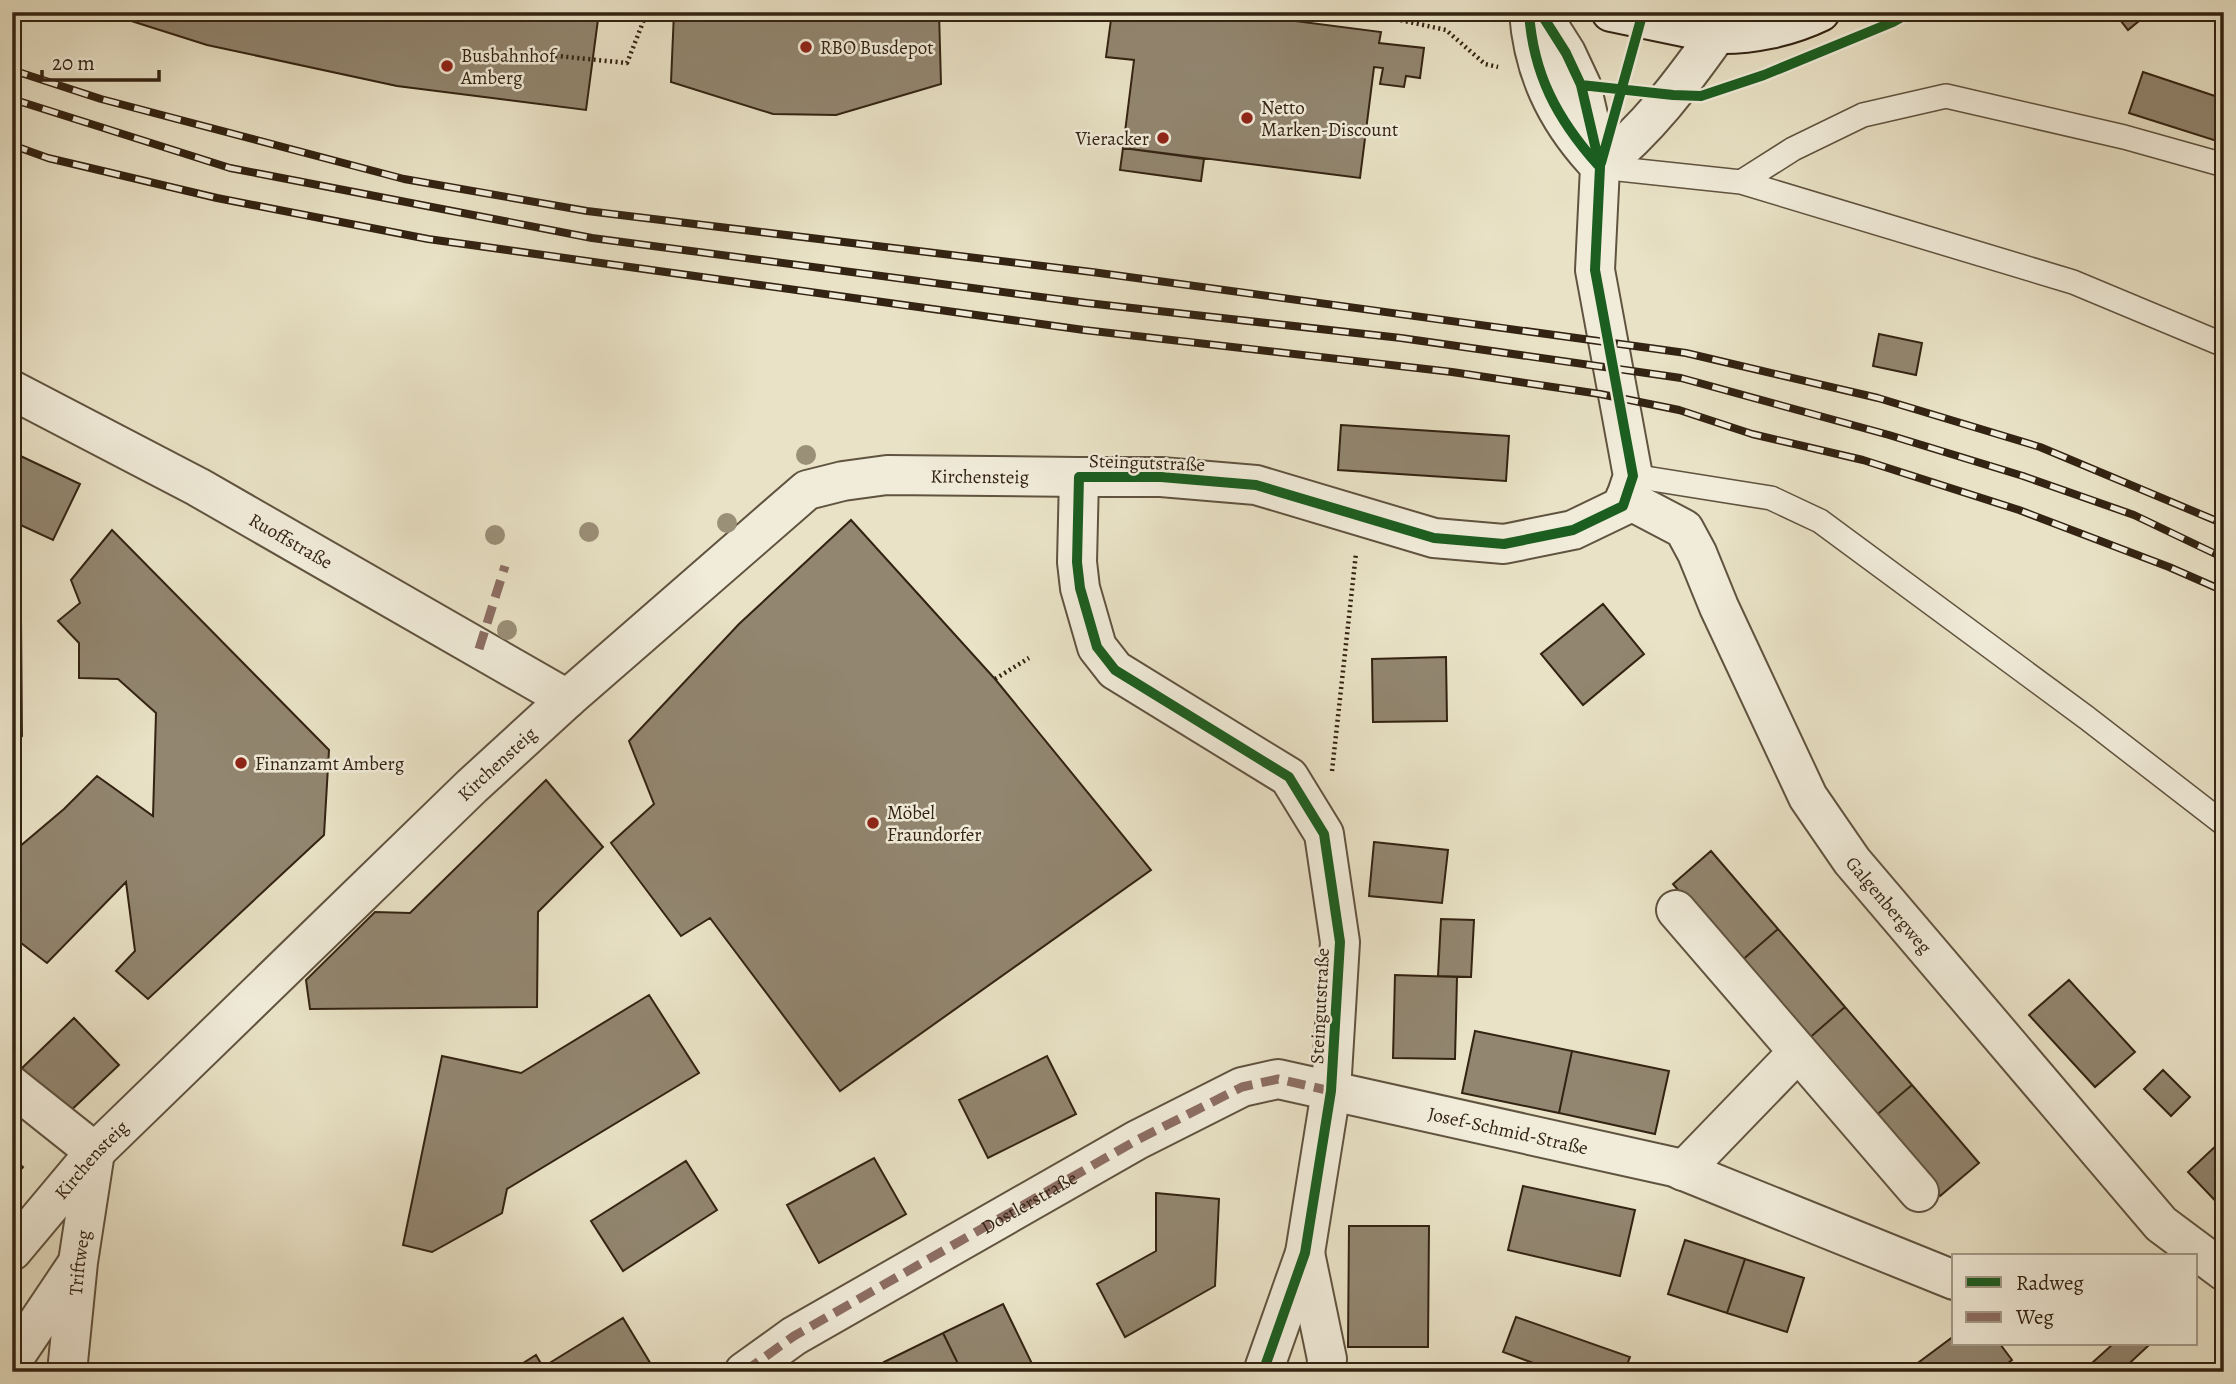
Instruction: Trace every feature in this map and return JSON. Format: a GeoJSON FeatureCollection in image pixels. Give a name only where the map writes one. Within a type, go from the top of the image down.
{"type":"FeatureCollection","features":[{"type":"Feature","properties":{"kind":"street"},"geometry":{"type":"LineString","coordinates":[[1529,12],[1540,75],[1580,145],[1600,167]]}},
{"type":"Feature","properties":{"kind":"street"},"geometry":{"type":"LineString","coordinates":[[1540,12],[1566,53],[1581,85],[1600,167],[1595,270],[1629,487]]}},
{"type":"Feature","properties":{"kind":"street"},"geometry":{"type":"LineString","coordinates":[[1611,12],[1717,34],[1734,35],[1768,29],[1814,14]]}},
{"type":"Feature","properties":{"kind":"street"},"geometry":{"type":"LineString","coordinates":[[1600,167],[1648,124],[1717,34]]}},
{"type":"Feature","properties":{"kind":"street","name":"Ruoffstraße"},"geometry":{"type":"LineString","coordinates":[[12,390],[198,487],[567,699]]}},
{"type":"Feature","properties":{"kind":"street","name":"Kirchensteig"},"geometry":{"type":"LineString","coordinates":[[12,1251],[95,1152],[472,786],[567,699],[807,490],[842,481],[887,475],[1079,477]]}},
{"type":"Feature","properties":{"kind":"street","name":"Steingutstraße"},"geometry":{"type":"LineString","coordinates":[[1263,1372],[1305,1254],[1331,1091],[1340,942],[1324,834],[1290,777],[1115,670],[1097,647],[1080,588],[1077,562],[1079,477],[1161,477],[1256,485],[1434,538],[1504,544],[1573,530],[1623,506],[1629,487]]}},
{"type":"Feature","properties":{"kind":"street","name":"Galgenbergweg"},"geometry":{"type":"LineString","coordinates":[[1629,487],[1684,529],[1808,797],[1852,860],[2161,1224],[2224,1271]]}},
{"type":"Feature","properties":{"kind":"street"},"geometry":{"type":"LineString","coordinates":[[1676,910],[1919,1192]]}},
{"type":"Feature","properties":{"kind":"street"},"geometry":{"type":"LineString","coordinates":[[1683,1171],[1798,1052]]}},
{"type":"Feature","properties":{"kind":"street","name":"Dostlerstraße"},"geometry":{"type":"LineString","coordinates":[[744,1372],[806,1329],[1137,1140],[1242,1087],[1278,1079],[1331,1091]]}},
{"type":"Feature","properties":{"kind":"street"},"geometry":{"type":"LineString","coordinates":[[12,1086],[95,1152]]}},
{"type":"Feature","properties":{"kind":"street","name":"Josef-Schmid-Straße"},"geometry":{"type":"LineString","coordinates":[[1331,1091],[1683,1171],[1952,1279]]}},
{"type":"Feature","properties":{"kind":"street","name":"Triftweg"},"geometry":{"type":"LineString","coordinates":[[67,1372],[78,1262],[95,1152]]}},
{"type":"Feature","properties":{"kind":"street","name":"Steingutstraße"},"geometry":{"type":"LineString","coordinates":[[1305,1254],[1326,1359],[1326,1372]]}},
{"type":"Feature","properties":{"kind":"street"},"geometry":{"type":"LineString","coordinates":[[12,1361],[78,1262]]}},
{"type":"Feature","properties":{"kind":"lane"},"geometry":{"type":"LineString","coordinates":[[1741,182],[1793,149],[1863,115],[1946,96],[2124,137],[2224,165]]}},
{"type":"Feature","properties":{"kind":"lane"},"geometry":{"type":"LineString","coordinates":[[1600,167],[1741,182],[2073,282],[2224,345]]}},
{"type":"Feature","properties":{"kind":"lane"},"geometry":{"type":"LineString","coordinates":[[1629,487],[1771,498],[1820,521],[2087,718],[2224,824]]}},
{"type":"Feature","properties":{"kind":"path"},"geometry":{"type":"LineString","coordinates":[[528,54],[627,63],[647,12]]}},
{"type":"Feature","properties":{"kind":"path"},"geometry":{"type":"LineString","coordinates":[[1363,12],[1446,30],[1485,64],[1540,75]]}},
{"type":"Feature","properties":{"kind":"path"},"geometry":{"type":"LineString","coordinates":[[1324,834],[1352,610],[1360,515]]}},
{"type":"Feature","properties":{"kind":"path"},"geometry":{"type":"LineString","coordinates":[[995,679],[1029,658]]}},
{"type":"Feature","properties":{"kind":"building","name":"Busbahnhof Amberg"},"geometry":{"type":"Polygon","coordinates":[[[103,12],[599,12],[586,110],[397,86],[207,45],[103,12]]]}},
{"type":"Feature","properties":{"kind":"building","name":"RBO Busdepot"},"geometry":{"type":"Polygon","coordinates":[[[674,12],[939,12],[941,84],[836,115],[773,114],[671,82],[674,12]]]}},
{"type":"Feature","properties":{"kind":"building","name":"Netto Marken-Discount"},"geometry":{"type":"Polygon","coordinates":[[[1112,12],[1225,12],[1381,32],[1379,43],[1424,48],[1420,78],[1406,76],[1404,87],[1380,84],[1383,68],[1374,67],[1360,178],[1123,148],[1134,60],[1106,57],[1112,12]]]}},
{"type":"Feature","properties":{"kind":"building"},"geometry":{"type":"Polygon","coordinates":[[[2114,12],[2150,12],[2128,30],[2114,12]]]}},
{"type":"Feature","properties":{"kind":"building"},"geometry":{"type":"Polygon","coordinates":[[[2143,72],[2224,99],[2223,143],[2129,113],[2143,72]]]}},
{"type":"Feature","properties":{"kind":"building"},"geometry":{"type":"Polygon","coordinates":[[[1123,148],[1204,159],[1201,181],[1120,170],[1123,148]]]}},
{"type":"Feature","properties":{"kind":"building"},"geometry":{"type":"Polygon","coordinates":[[[1879,334],[1922,343],[1916,375],[1873,366],[1879,334]]]}},
{"type":"Feature","properties":{"kind":"building"},"geometry":{"type":"Polygon","coordinates":[[[1341,425],[1509,436],[1506,481],[1338,470],[1341,425]]]}},
{"type":"Feature","properties":{"kind":"building"},"geometry":{"type":"Polygon","coordinates":[[[12,452],[80,484],[53,540],[12,521],[12,452]]]}},
{"type":"Feature","properties":{"kind":"building","name":"Möbel Fraundorfer"},"geometry":{"type":"Polygon","coordinates":[[[851,520],[995,679],[1151,870],[840,1091],[710,918],[681,936],[611,843],[654,804],[629,741],[739,624],[851,520]]]}},
{"type":"Feature","properties":{"kind":"building","name":"Finanzamt Amberg"},"geometry":{"type":"Polygon","coordinates":[[[112,530],[329,750],[324,835],[148,999],[116,971],[135,951],[126,882],[47,963],[12,936],[12,853],[64,809],[97,776],[153,816],[156,713],[118,679],[79,678],[79,643],[58,621],[80,603],[71,580],[112,530]]]}},
{"type":"Feature","properties":{"kind":"building"},"geometry":{"type":"Polygon","coordinates":[[[1603,604],[1644,654],[1583,705],[1541,654],[1603,604]]]}},
{"type":"Feature","properties":{"kind":"building"},"geometry":{"type":"Polygon","coordinates":[[[12,617],[21,617],[22,736],[12,747],[12,617]]]}},
{"type":"Feature","properties":{"kind":"building"},"geometry":{"type":"Polygon","coordinates":[[[1446,657],[1447,721],[1373,722],[1372,659],[1446,657]]]}},
{"type":"Feature","properties":{"kind":"building"},"geometry":{"type":"Polygon","coordinates":[[[546,780],[603,847],[538,912],[537,1007],[310,1009],[306,980],[375,912],[410,913],[546,780]]]}},
{"type":"Feature","properties":{"kind":"building"},"geometry":{"type":"Polygon","coordinates":[[[1374,842],[1448,850],[1442,903],[1369,896],[1374,842]]]}},
{"type":"Feature","properties":{"kind":"building"},"geometry":{"type":"Polygon","coordinates":[[[1711,851],[1778,929],[1740,962],[1673,884],[1711,851]]]}},
{"type":"Feature","properties":{"kind":"building"},"geometry":{"type":"Polygon","coordinates":[[[1441,919],[1474,920],[1471,977],[1438,976],[1441,919]]]}},
{"type":"Feature","properties":{"kind":"building"},"geometry":{"type":"Polygon","coordinates":[[[1778,929],[1845,1007],[1807,1040],[1740,962],[1778,929]]]}},
{"type":"Feature","properties":{"kind":"building"},"geometry":{"type":"Polygon","coordinates":[[[1395,975],[1457,977],[1455,1059],[1393,1058],[1395,975]]]}},
{"type":"Feature","properties":{"kind":"building"},"geometry":{"type":"Polygon","coordinates":[[[2069,980],[2135,1052],[2095,1087],[2029,1015],[2069,980]]]}},
{"type":"Feature","properties":{"kind":"building"},"geometry":{"type":"Polygon","coordinates":[[[649,995],[699,1073],[507,1189],[502,1213],[432,1252],[403,1245],[442,1056],[521,1073],[649,995]]]}},
{"type":"Feature","properties":{"kind":"building"},"geometry":{"type":"Polygon","coordinates":[[[1845,1007],[1912,1085],[1873,1118],[1807,1040],[1845,1007]]]}},
{"type":"Feature","properties":{"kind":"building"},"geometry":{"type":"Polygon","coordinates":[[[74,1018],[119,1065],[67,1114],[22,1068],[74,1018]]]}},
{"type":"Feature","properties":{"kind":"building"},"geometry":{"type":"Polygon","coordinates":[[[1475,1031],[1572,1051],[1559,1113],[1462,1093],[1475,1031]]]}},
{"type":"Feature","properties":{"kind":"building"},"geometry":{"type":"Polygon","coordinates":[[[1572,1051],[1669,1071],[1655,1134],[1559,1113],[1572,1051]]]}},
{"type":"Feature","properties":{"kind":"building"},"geometry":{"type":"Polygon","coordinates":[[[1047,1056],[1076,1114],[988,1158],[959,1100],[1047,1056]]]}},
{"type":"Feature","properties":{"kind":"building"},"geometry":{"type":"Polygon","coordinates":[[[2163,1070],[2190,1097],[2171,1116],[2144,1089],[2163,1070]]]}},
{"type":"Feature","properties":{"kind":"building"},"geometry":{"type":"Polygon","coordinates":[[[1912,1085],[1979,1163],[1940,1196],[1873,1118],[1912,1085]]]}},
{"type":"Feature","properties":{"kind":"building"},"geometry":{"type":"Polygon","coordinates":[[[2219,1143],[2224,1149],[2224,1210],[2188,1172],[2219,1143]]]}},
{"type":"Feature","properties":{"kind":"building"},"geometry":{"type":"Polygon","coordinates":[[[12,1157],[23,1167],[12,1180],[12,1157]]]}},
{"type":"Feature","properties":{"kind":"building"},"geometry":{"type":"Polygon","coordinates":[[[874,1158],[906,1214],[819,1263],[787,1205],[874,1158]]]}},
{"type":"Feature","properties":{"kind":"building"},"geometry":{"type":"Polygon","coordinates":[[[686,1161],[717,1210],[623,1271],[591,1221],[686,1161]]]}},
{"type":"Feature","properties":{"kind":"building"},"geometry":{"type":"Polygon","coordinates":[[[1523,1186],[1635,1210],[1620,1276],[1508,1250],[1523,1186]]]}},
{"type":"Feature","properties":{"kind":"building"},"geometry":{"type":"Polygon","coordinates":[[[1156,1193],[1219,1199],[1215,1286],[1125,1337],[1097,1284],[1156,1251],[1156,1193]]]}},
{"type":"Feature","properties":{"kind":"building"},"geometry":{"type":"Polygon","coordinates":[[[1349,1226],[1429,1226],[1428,1347],[1348,1347],[1349,1226]]]}},
{"type":"Feature","properties":{"kind":"building"},"geometry":{"type":"Polygon","coordinates":[[[1685,1240],[1745,1259],[1727,1313],[1668,1294],[1685,1240]]]}},
{"type":"Feature","properties":{"kind":"building"},"geometry":{"type":"Polygon","coordinates":[[[1745,1259],[1804,1278],[1787,1332],[1727,1313],[1745,1259]]]}},
{"type":"Feature","properties":{"kind":"building"},"geometry":{"type":"Polygon","coordinates":[[[1003,1304],[1036,1372],[962,1372],[943,1333],[1003,1304]]]}},
{"type":"Feature","properties":{"kind":"building"},"geometry":{"type":"Polygon","coordinates":[[[1516,1317],[1630,1357],[1624,1372],[1558,1372],[1503,1352],[1516,1317]]]}},
{"type":"Feature","properties":{"kind":"building"},"geometry":{"type":"Polygon","coordinates":[[[623,1318],[652,1366],[642,1372],[546,1372],[543,1367],[623,1318]]]}},
{"type":"Feature","properties":{"kind":"building"},"geometry":{"type":"Polygon","coordinates":[[[943,1333],[962,1372],[889,1372],[884,1362],[943,1333]]]}},
{"type":"Feature","properties":{"kind":"building"},"geometry":{"type":"Polygon","coordinates":[[[1952,1337],[1952,1346],[2002,1346],[2012,1360],[1996,1372],[1913,1372],[1911,1368],[1952,1337]]]}},
{"type":"Feature","properties":{"kind":"building"},"geometry":{"type":"Polygon","coordinates":[[[2111,1346],[2148,1346],[2120,1372],[2082,1372],[2111,1346]]]}},
{"type":"Feature","properties":{"kind":"building"},"geometry":{"type":"Polygon","coordinates":[[[536,1355],[546,1372],[509,1372],[536,1355]]]}},
{"type":"Feature","properties":{"kind":"railway"},"geometry":{"type":"LineString","coordinates":[[12,70],[101,99],[404,179],[587,211],[1092,272],[1686,353],[1878,398],[2040,447],[2224,524]]}},
{"type":"Feature","properties":{"kind":"railway"},"geometry":{"type":"LineString","coordinates":[[12,99],[230,168],[592,238],[1087,303],[1401,338],[1681,378],[1889,435],[2023,476],[2134,515],[2224,558]]}},
{"type":"Feature","properties":{"kind":"railway"},"geometry":{"type":"LineString","coordinates":[[12,145],[48,158],[217,198],[428,239],[1084,330],[1452,372],[1600,394],[1679,410],[1752,434],[1863,460],[2019,510],[2169,567],[2224,591]]}},
{"type":"Feature","properties":{"kind":"marked path"},"geometry":{"type":"LineString","coordinates":[[479,649],[505,566]]}},
{"type":"Feature","properties":{"kind":"marked path"},"geometry":{"type":"LineString","coordinates":[[744,1372],[794,1336],[1137,1140],[1242,1087],[1278,1079],[1331,1091]]}},
{"type":"Feature","properties":{"kind":"cycle path"},"geometry":{"type":"LineString","coordinates":[[1529,12],[1536,56],[1550,94],[1570,130],[1598,165]]}},
{"type":"Feature","properties":{"kind":"cycle path"},"geometry":{"type":"LineString","coordinates":[[1263,1372],[1305,1253],[1331,1091],[1340,942],[1324,834],[1289,777],[1115,670],[1097,647],[1080,588],[1077,562],[1079,477],[1161,477],[1256,485],[1434,538],[1504,544],[1573,530],[1623,506],[1633,476],[1595,270],[1600,167],[1581,85],[1566,53],[1540,12]]}},
{"type":"Feature","properties":{"kind":"cycle path"},"geometry":{"type":"LineString","coordinates":[[1601,163],[1643,12]]}},
{"type":"Feature","properties":{"kind":"cycle path"},"geometry":{"type":"LineString","coordinates":[[1581,85],[1701,96],[1764,75],[1893,22],[1911,12]]}},
{"type":"Feature","properties":{"kind":"place","name":"RBO Busdepot"},"geometry":{"type":"Point","coordinates":[806,47]}},
{"type":"Feature","properties":{"kind":"place","name":"Busbahnhof Amberg"},"geometry":{"type":"Point","coordinates":[447,66]}},
{"type":"Feature","properties":{"kind":"place","name":"Netto Marken-Discount"},"geometry":{"type":"Point","coordinates":[1247,118]}},
{"type":"Feature","properties":{"kind":"place","name":"Vieracker"},"geometry":{"type":"Point","coordinates":[1163,138]}},
{"type":"Feature","properties":{"kind":"place","name":"Finanzamt Amberg"},"geometry":{"type":"Point","coordinates":[241,763]}},
{"type":"Feature","properties":{"kind":"place","name":"Möbel Fraundorfer"},"geometry":{"type":"Point","coordinates":[873,823]}}]}
